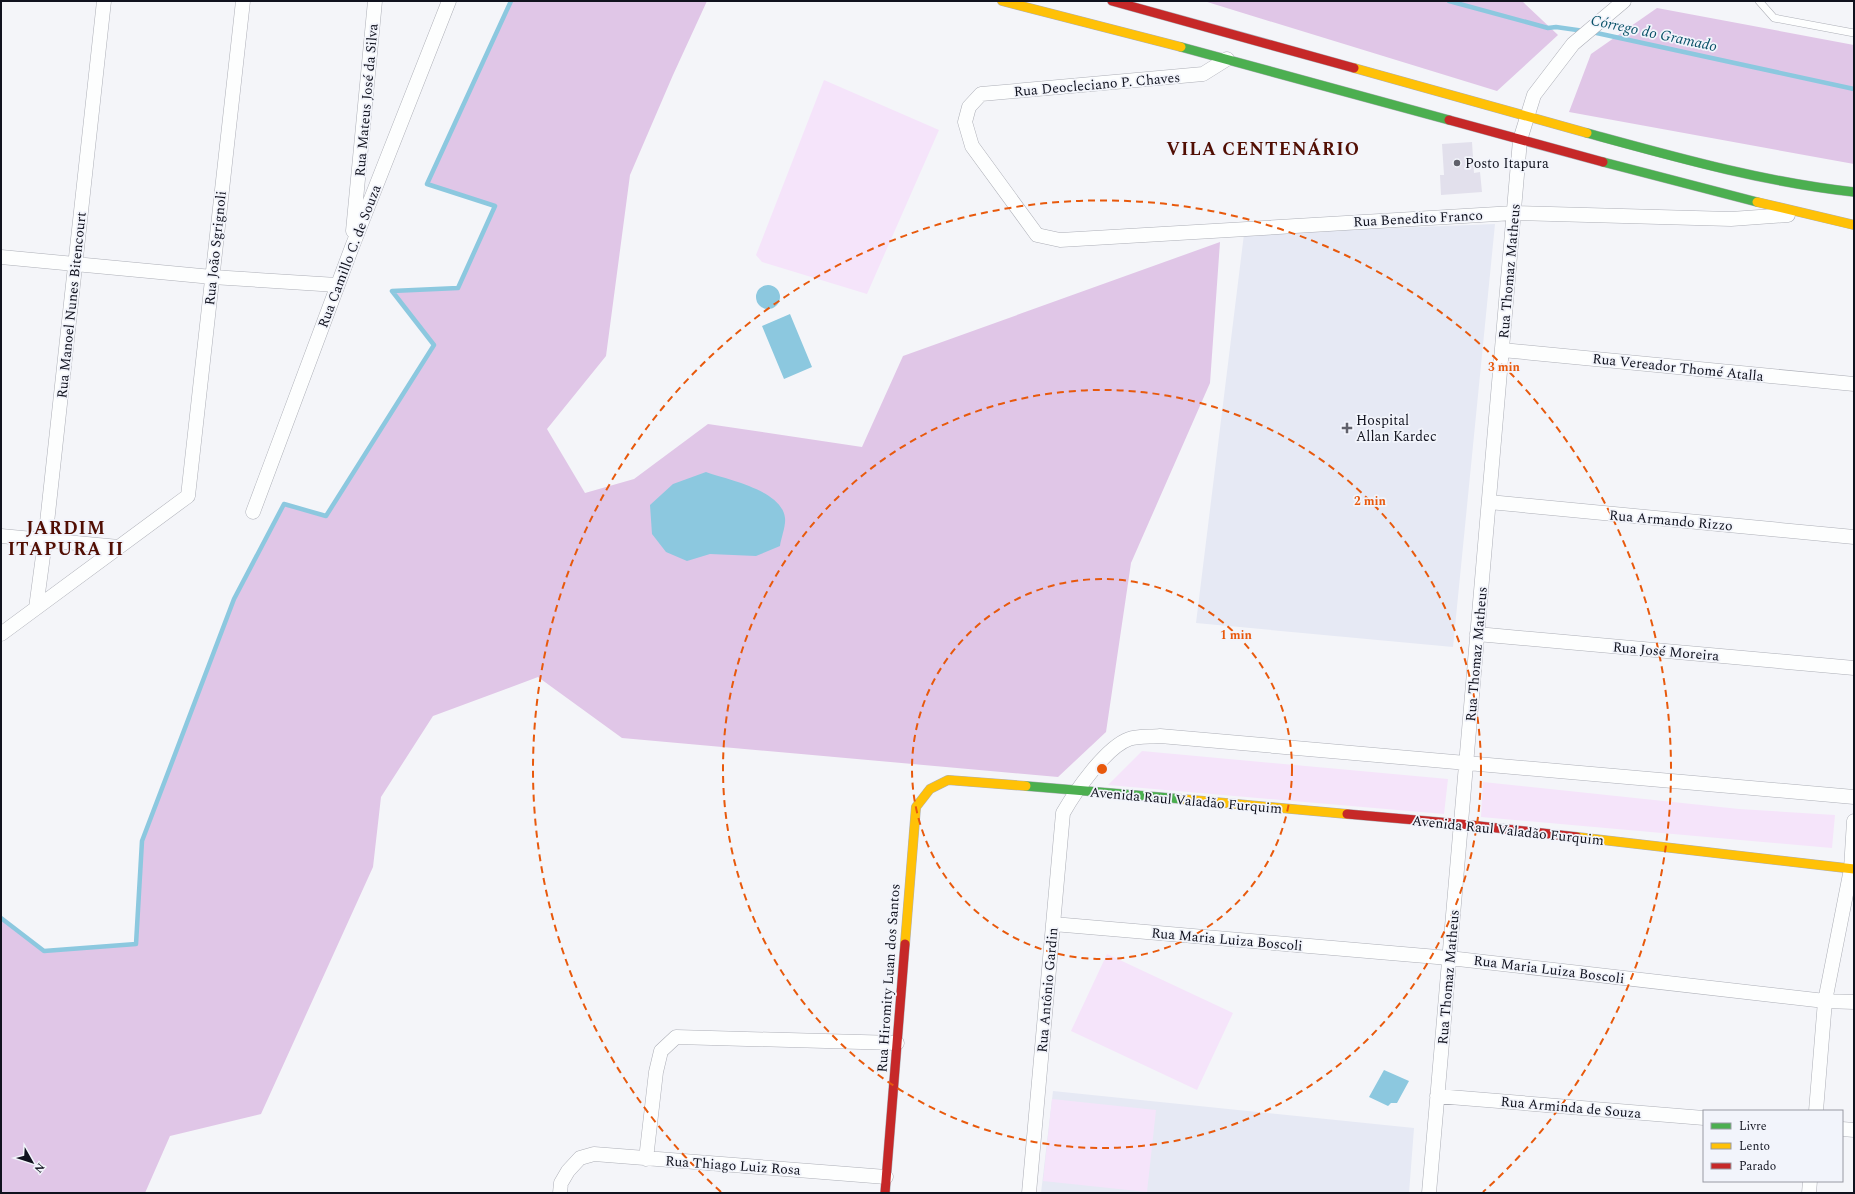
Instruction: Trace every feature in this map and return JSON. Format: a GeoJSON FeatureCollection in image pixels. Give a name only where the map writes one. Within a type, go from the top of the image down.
{"type":"FeatureCollection","features":[{"type":"Feature","properties":{"kind":"main road"},"geometry":{"type":"LineString","coordinates":[[1002,1],[1117,29],[1520,140],[1805,198],[1854,192]]}},
{"type":"Feature","properties":{"kind":"main road"},"geometry":{"type":"LineString","coordinates":[[1112,1],[1682,159],[1805,198],[1854,225]]}},
{"type":"Feature","properties":{"kind":"main road","name":"Rua Hiromity Luan dos Santos"},"geometry":{"type":"LineString","coordinates":[[885,1193],[916,807],[930,789],[948,780],[1076,790]]}},
{"type":"Feature","properties":{"kind":"main road","name":"Avenida Raul Valadão Furquim"},"geometry":{"type":"LineString","coordinates":[[1076,790],[1461,824],[1852,869]]}},
{"type":"Feature","properties":{"kind":"street","name":"Rua Manoel Nunes Bitencourt"},"geometry":{"type":"LineString","coordinates":[[36,608],[45,541],[104,1]]}},
{"type":"Feature","properties":{"kind":"street","name":"Rua João Sgrignoli"},"geometry":{"type":"LineString","coordinates":[[119,547],[188,496],[243,1]]}},
{"type":"Feature","properties":{"kind":"street","name":"Rua Mateus José da Silva"},"geometry":{"type":"LineString","coordinates":[[352,247],[375,1]]}},
{"type":"Feature","properties":{"kind":"street","name":"Rua Camillo C. de Souza"},"geometry":{"type":"LineString","coordinates":[[253,512],[337,285],[449,1]]}},
{"type":"Feature","properties":{"kind":"street","name":"Rua Thomaz Matheus"},"geometry":{"type":"LineString","coordinates":[[1429,1193],[1520,140],[1526,116],[1534,94],[1573,44],[1624,1]]}},
{"type":"Feature","properties":{"kind":"street","name":"Rua Deocleciano P. Chaves"},"geometry":{"type":"LineString","coordinates":[[1037,234],[972,146],[965,122],[969,107],[981,94],[1203,74],[1227,59]]}},
{"type":"Feature","properties":{"kind":"street","name":"Rua Benedito Franco"},"geometry":{"type":"LineString","coordinates":[[1037,234],[1060,240],[1514,212],[1731,219],[1805,198]]}},
{"type":"Feature","properties":{"kind":"street"},"geometry":{"type":"LineString","coordinates":[[1,257],[212,277],[337,285]]}},
{"type":"Feature","properties":{"kind":"street","name":"Rua Vereador Thomé Atalla"},"geometry":{"type":"LineString","coordinates":[[1502,350],[1854,384]]}},
{"type":"Feature","properties":{"kind":"street","name":"Rua Armando Rizzo"},"geometry":{"type":"LineString","coordinates":[[1488,502],[1854,537]]}},
{"type":"Feature","properties":{"kind":"street"},"geometry":{"type":"LineString","coordinates":[[1,536],[119,547]]}},
{"type":"Feature","properties":{"kind":"street"},"geometry":{"type":"LineString","coordinates":[[1,634],[119,547]]}},
{"type":"Feature","properties":{"kind":"street","name":"Rua José Moreira"},"geometry":{"type":"LineString","coordinates":[[1477,634],[1854,668]]}},
{"type":"Feature","properties":{"kind":"street","name":"Avenida Raul Valadão Furquim"},"geometry":{"type":"LineString","coordinates":[[1076,790],[1112,749],[1128,739],[1160,736],[1854,797]]}},
{"type":"Feature","properties":{"kind":"street","name":"Rua Antônio Gardin"},"geometry":{"type":"LineString","coordinates":[[1029,1193],[1063,813],[1076,790]]}},
{"type":"Feature","properties":{"kind":"street"},"geometry":{"type":"LineString","coordinates":[[1816,1110],[1825,1001],[1852,869],[1854,821]]}},
{"type":"Feature","properties":{"kind":"street","name":"Rua Maria Luiza Boscoli"},"geometry":{"type":"LineString","coordinates":[[1053,924],[1449,958],[1825,1001],[1854,1002]]}},
{"type":"Feature","properties":{"kind":"street"},"geometry":{"type":"LineString","coordinates":[[646,1159],[656,1072],[661,1051],[676,1037],[897,1043]]}},
{"type":"Feature","properties":{"kind":"street","name":"Rua Arminda de Souza"},"geometry":{"type":"LineString","coordinates":[[1437,1096],[1703,1118]]}},
{"type":"Feature","properties":{"kind":"street"},"geometry":{"type":"LineString","coordinates":[[1843,1129],[1854,1130]]}},
{"type":"Feature","properties":{"kind":"street","name":"Rua Thiago Luiz Rosa"},"geometry":{"type":"LineString","coordinates":[[560,1193],[561,1183],[568,1171],[580,1158],[594,1154],[886,1177]]}},
{"type":"Feature","properties":{"kind":"street"},"geometry":{"type":"LineString","coordinates":[[1809,1193],[1810,1182]]}},
{"type":"Feature","properties":{"kind":"lane"},"geometry":{"type":"LineString","coordinates":[[1759,1],[1774,18],[1854,33]]}},
{"type":"Feature","properties":{"kind":"shaded area"},"geometry":{"type":"Polygon","coordinates":[[[511,1],[707,1],[630,175],[606,356],[547,429],[585,493],[634,479],[708,424],[862,447],[903,356],[1220,242],[1210,383],[1131,563],[1106,732],[1058,777],[622,738],[538,677],[433,716],[381,797],[373,867],[261,1114],[170,1136],[145,1193],[1,1193],[1,918],[44,951],[136,944],[142,841],[234,599],[284,504],[326,516],[434,345],[392,291],[458,288],[495,207],[427,184],[511,1]]]}},
{"type":"Feature","properties":{"kind":"shaded area"},"geometry":{"type":"Polygon","coordinates":[[[1204,1],[1522,1],[1558,35],[1497,91],[1204,1]]]}},
{"type":"Feature","properties":{"kind":"shaded area"},"geometry":{"type":"Polygon","coordinates":[[[1657,8],[1854,45],[1854,164],[1569,112],[1591,54],[1657,8]]]}},
{"type":"Feature","properties":{"kind":"shaded area"},"geometry":{"type":"Polygon","coordinates":[[[824,80],[939,130],[867,294],[762,262],[756,255],[824,80]]]}},
{"type":"Feature","properties":{"kind":"shaded area","name":"Hospital Allan Kardec"},"geometry":{"type":"Polygon","coordinates":[[[1495,224],[1453,647],[1196,623],[1244,234],[1495,224]]]}},
{"type":"Feature","properties":{"kind":"shaded area"},"geometry":{"type":"Polygon","coordinates":[[[1142,751],[1448,779],[1444,814],[1108,785],[1142,751]]]}},
{"type":"Feature","properties":{"kind":"shaded area"},"geometry":{"type":"Polygon","coordinates":[[[1483,782],[1739,809],[1835,815],[1832,848],[1481,817],[1483,782]]]}},
{"type":"Feature","properties":{"kind":"shaded area"},"geometry":{"type":"Polygon","coordinates":[[[1107,954],[1233,1013],[1197,1090],[1071,1031],[1107,954]]]}},
{"type":"Feature","properties":{"kind":"shaded area"},"geometry":{"type":"Polygon","coordinates":[[[1053,1091],[1414,1128],[1409,1193],[1041,1193],[1053,1091]]]}},
{"type":"Feature","properties":{"kind":"shaded area"},"geometry":{"type":"Polygon","coordinates":[[[1052,1099],[1156,1110],[1147,1192],[1043,1181],[1052,1099]]]}},
{"type":"Feature","properties":{"kind":"water"},"geometry":{"type":"Polygon","coordinates":[[[768,285],[777,288],[780,297],[777,306],[768,309],[759,306],[756,297],[759,288],[768,285]]]}},
{"type":"Feature","properties":{"kind":"water"},"geometry":{"type":"Polygon","coordinates":[[[790,314],[812,367],[784,379],[762,326],[790,314]]]}},
{"type":"Feature","properties":{"kind":"water"},"geometry":{"type":"Polygon","coordinates":[[[706,472],[740,483],[764,493],[782,508],[785,518],[785,525],[780,546],[756,556],[710,554],[687,561],[666,552],[652,534],[650,505],[673,484],[706,472]]]}},
{"type":"Feature","properties":{"kind":"water"},"geometry":{"type":"Polygon","coordinates":[[[1384,1070],[1409,1081],[1397,1103],[1391,1103],[1388,1106],[1369,1097],[1384,1070]]]}},
{"type":"Feature","properties":{"kind":"building"},"geometry":{"type":"Polygon","coordinates":[[[1472,142],[1474,173],[1480,172],[1482,192],[1441,195],[1440,175],[1444,175],[1442,144],[1472,142]]]}},
{"type":"Feature","properties":{"kind":"waterway"},"geometry":{"type":"LineString","coordinates":[[1,918],[44,951],[136,944],[142,841],[234,599],[284,504],[326,516],[434,345],[392,291],[458,288],[495,206],[427,184],[511,1]]}},
{"type":"Feature","properties":{"kind":"waterway","name":"Córrego do Gramado"},"geometry":{"type":"LineString","coordinates":[[1449,1],[1548,28],[1556,27],[1584,31]]}},
{"type":"Feature","properties":{"kind":"waterway","name":"Córrego do Gramado"},"geometry":{"type":"LineString","coordinates":[[1592,32],[1854,89]]}},
{"type":"Feature","properties":{"kind":"traffic: fast"},"geometry":{"type":"LineString","coordinates":[[1181,47],[1449,120]]}},
{"type":"Feature","properties":{"kind":"traffic: fast"},"geometry":{"type":"LineString","coordinates":[[1587,133],[1719,168],[1786,182],[1854,192]]}},
{"type":"Feature","properties":{"kind":"traffic: fast"},"geometry":{"type":"LineString","coordinates":[[1603,162],[1757,202]]}},
{"type":"Feature","properties":{"kind":"traffic: fast"},"geometry":{"type":"LineString","coordinates":[[1026,786],[1182,799]]}},
{"type":"Feature","properties":{"kind":"traffic: slow"},"geometry":{"type":"LineString","coordinates":[[1002,1],[1181,47]]}},
{"type":"Feature","properties":{"kind":"traffic: slow"},"geometry":{"type":"LineString","coordinates":[[1354,68],[1587,133]]}},
{"type":"Feature","properties":{"kind":"traffic: slow"},"geometry":{"type":"LineString","coordinates":[[1757,202],[1854,225]]}},
{"type":"Feature","properties":{"kind":"traffic: slow"},"geometry":{"type":"LineString","coordinates":[[905,944],[916,807],[930,789],[948,780],[1026,786]]}},
{"type":"Feature","properties":{"kind":"traffic: slow"},"geometry":{"type":"LineString","coordinates":[[1182,799],[1347,814]]}},
{"type":"Feature","properties":{"kind":"traffic: slow"},"geometry":{"type":"LineString","coordinates":[[1577,837],[1854,869]]}},
{"type":"Feature","properties":{"kind":"traffic: jam"},"geometry":{"type":"LineString","coordinates":[[1112,1],[1354,68]]}},
{"type":"Feature","properties":{"kind":"traffic: jam"},"geometry":{"type":"LineString","coordinates":[[1449,120],[1603,162]]}},
{"type":"Feature","properties":{"kind":"traffic: jam"},"geometry":{"type":"LineString","coordinates":[[1347,814],[1461,824],[1577,837]]}},
{"type":"Feature","properties":{"kind":"traffic: jam"},"geometry":{"type":"LineString","coordinates":[[885,1193],[905,944]]}},
{"type":"Feature","properties":{"kind":"place","name":"Posto Itapura"},"geometry":{"type":"Point","coordinates":[1457,163]}},
{"type":"Feature","properties":{"kind":"place","name":"Hospital Allan Kardec"},"geometry":{"type":"Point","coordinates":[1347,428]}},
{"type":"Feature","properties":{"kind":"district","name":"VILA CENTENÁRIO"},"geometry":{"type":"Point","coordinates":[1263,149]}},
{"type":"Feature","properties":{"kind":"district","name":"JARDIM ITAPURA II"},"geometry":{"type":"Point","coordinates":[66,538]}}]}
